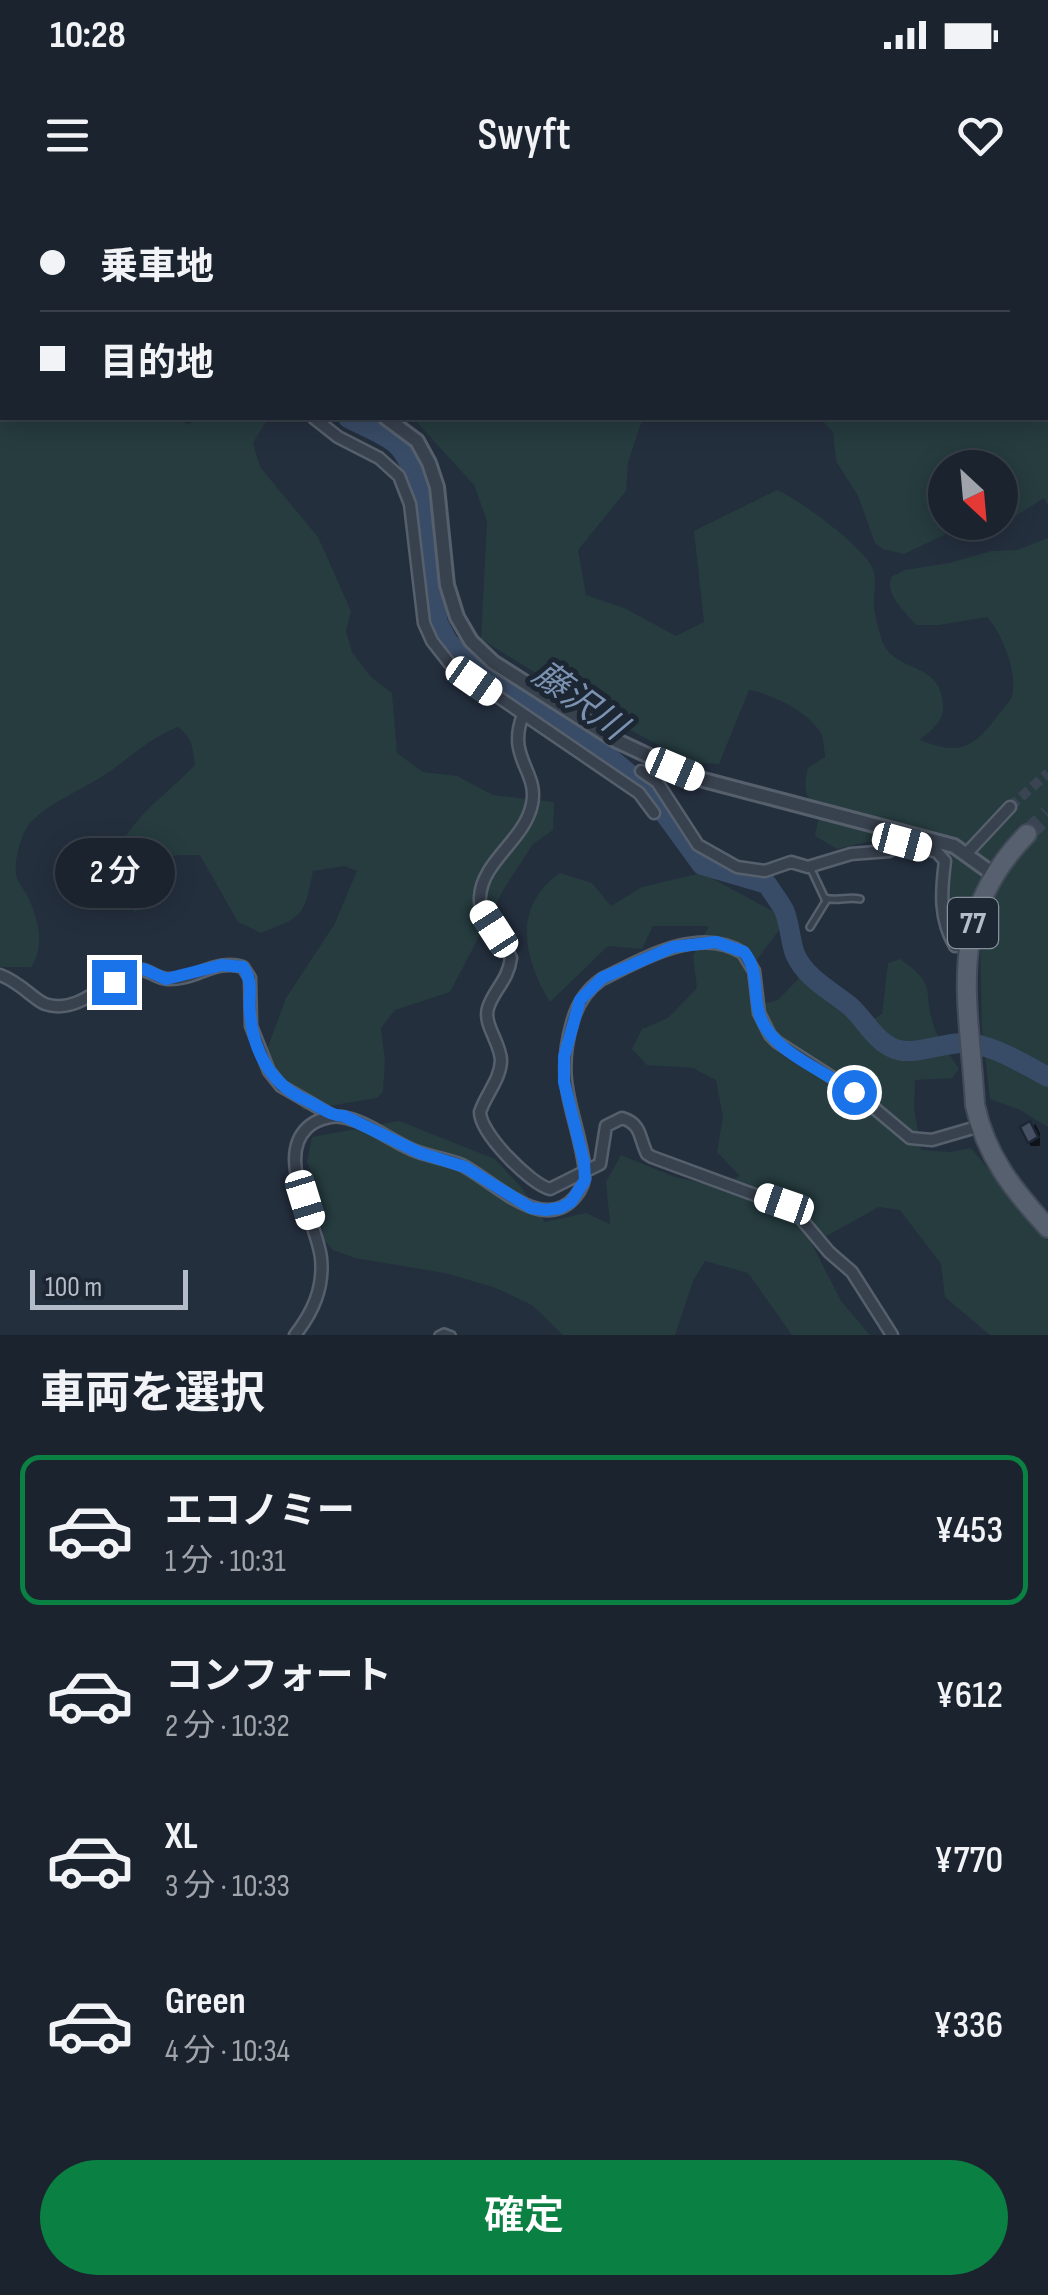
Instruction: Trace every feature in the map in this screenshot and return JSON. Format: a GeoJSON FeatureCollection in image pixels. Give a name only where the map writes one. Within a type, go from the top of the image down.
{"type":"FeatureCollection","features":[{"type":"Feature","properties":{"kind":"main road","name":"77"},"geometry":{"type":"LineString","coordinates":[[1027,834],[985,886],[966,946],[980,1126],[992,1158],[1013,1190],[1048,1228]]}},
{"type":"Feature","properties":{"kind":"street"},"geometry":{"type":"LineString","coordinates":[[317,420],[338,437],[379,458],[399,476],[410,504],[424,623],[450,664],[646,800],[654,814]]}},
{"type":"Feature","properties":{"kind":"street"},"geometry":{"type":"LineString","coordinates":[[389,420],[418,440],[429,463],[436,487],[447,585],[457,617],[471,641],[493,662],[615,740],[696,778],[954,846],[993,874]]}},
{"type":"Feature","properties":{"kind":"street"},"geometry":{"type":"LineString","coordinates":[[523,715],[516,745],[532,786],[532,806],[524,828],[490,870],[480,898],[482,911],[511,958],[508,975],[488,1006],[487,1016],[500,1064],[480,1119],[486,1133],[544,1188],[550,1189],[602,1160],[606,1126],[622,1118],[631,1121],[637,1125],[647,1154],[652,1157],[793,1210],[852,1272],[892,1335]]}},
{"type":"Feature","properties":{"kind":"street"},"geometry":{"type":"LineString","coordinates":[[624,784],[654,760]]}},
{"type":"Feature","properties":{"kind":"street"},"geometry":{"type":"LineString","coordinates":[[640,770],[657,782],[698,844],[722,861],[765,871],[791,862],[810,866],[852,854],[889,851],[902,842],[937,852],[946,861],[941,906],[947,933],[955,946],[966,946]]}},
{"type":"Feature","properties":{"kind":"street"},"geometry":{"type":"LineString","coordinates":[[967,854],[1010,807]]}},
{"type":"Feature","properties":{"kind":"street"},"geometry":{"type":"LineString","coordinates":[[295,1335],[315,1306],[322,1259],[294,1156],[298,1140],[307,1128],[333,1116],[344,1116],[420,1153],[465,1167],[531,1208],[546,1210],[571,1202],[585,1180],[586,1170],[564,1082],[564,1057],[576,1009],[592,985],[602,978],[652,955],[688,944],[716,942],[744,952],[754,971],[759,1013],[770,1035],[854,1092],[901,1133],[922,1142],[980,1126]]}},
{"type":"Feature","properties":{"kind":"street"},"geometry":{"type":"LineString","coordinates":[[0,975],[23,985],[44,1004],[58,1005],[86,998],[133,970],[144,969],[166,979],[222,965],[243,967],[250,978],[251,1026],[269,1072],[281,1086],[333,1116]]}},
{"type":"Feature","properties":{"kind":"lane"},"geometry":{"type":"LineString","coordinates":[[810,866],[825,898],[838,902],[851,896],[860,899]]}},
{"type":"Feature","properties":{"kind":"lane"},"geometry":{"type":"LineString","coordinates":[[810,927],[825,898]]}},
{"type":"Feature","properties":{"kind":"lane"},"geometry":{"type":"LineString","coordinates":[[438,1335],[452,1335]]}},
{"type":"Feature","properties":{"kind":"green space"},"geometry":{"type":"Polygon","coordinates":[[[0,420],[183,420],[187,425],[197,420],[267,420],[253,443],[260,467],[318,537],[351,611],[346,631],[352,652],[371,677],[392,693],[397,753],[423,772],[457,776],[493,795],[554,802],[553,830],[533,844],[505,887],[450,992],[395,1010],[381,1028],[385,1061],[383,1092],[377,1098],[304,1110],[267,1077],[261,1066],[286,998],[334,925],[357,871],[344,866],[313,871],[300,913],[261,933],[238,922],[200,855],[177,855],[156,863],[156,894],[135,912],[118,900],[106,884],[129,831],[195,765],[191,744],[178,727],[55,803],[30,823],[19,848],[16,875],[34,913],[39,931],[38,950],[31,967],[0,967],[0,420]]]}},
{"type":"Feature","properties":{"kind":"green space"},"geometry":{"type":"Polygon","coordinates":[[[415,420],[642,420],[628,462],[626,491],[578,550],[586,595],[624,608],[676,636],[704,622],[694,531],[777,490],[829,524],[866,558],[875,582],[875,610],[883,643],[896,658],[932,678],[942,697],[941,717],[920,740],[956,748],[973,742],[1010,701],[1013,676],[1007,654],[987,617],[916,625],[893,597],[891,577],[905,570],[991,551],[1017,550],[1048,538],[1048,1127],[1020,1110],[990,1099],[982,1029],[980,938],[975,924],[956,921],[946,908],[952,860],[949,855],[884,838],[837,849],[815,836],[820,811],[808,797],[806,781],[808,768],[825,757],[822,738],[807,717],[778,699],[749,690],[719,764],[689,762],[481,639],[487,521],[474,485],[415,420]]]}},
{"type":"Feature","properties":{"kind":"green space"},"geometry":{"type":"Polygon","coordinates":[[[822,420],[1048,420],[1048,505],[1044,498],[1018,514],[1018,450],[928,450],[928,540],[934,540],[904,554],[875,543],[858,496],[836,461],[833,432],[822,420]]]}},
{"type":"Feature","properties":{"kind":"green space"},"geometry":{"type":"Polygon","coordinates":[[[560,873],[592,883],[611,906],[642,887],[702,873],[778,914],[780,929],[746,974],[751,1007],[778,1000],[801,976],[872,1020],[882,1014],[888,963],[900,959],[912,968],[925,983],[934,1027],[959,1069],[952,1078],[915,1080],[914,1108],[921,1150],[950,1152],[971,1148],[1048,1241],[1048,1335],[990,1335],[945,1297],[941,1264],[900,1210],[879,1207],[812,1244],[841,1301],[870,1335],[792,1335],[748,1273],[705,1261],[693,1281],[675,1335],[563,1335],[532,1305],[496,1288],[445,1273],[355,1258],[333,1250],[324,1240],[317,1188],[307,1162],[312,1137],[399,1121],[495,1159],[545,1222],[586,1213],[610,1224],[606,1182],[621,1155],[675,1177],[720,1187],[740,1176],[717,1152],[723,1117],[716,1080],[693,1068],[647,1065],[632,1049],[642,1029],[668,1018],[697,988],[693,956],[709,926],[653,926],[642,949],[608,946],[550,1002],[533,968],[527,933],[534,901],[560,873]]]}},
{"type":"Feature","properties":{"kind":"building"},"geometry":{"type":"Polygon","coordinates":[[[1030,1121],[1038,1137],[1028,1143],[1020,1127],[1030,1121]]]}},
{"type":"Feature","properties":{"kind":"waterway","name":"藤沢川"},"geometry":{"type":"LineString","coordinates":[[352,420],[391,440],[406,458],[421,501],[438,623],[448,642],[468,661],[572,734],[596,746],[646,788],[702,865],[767,884],[784,910],[800,963],[851,1007],[882,1041],[902,1051],[955,1044],[985,1046],[1048,1077]]}},
{"type":"Feature","properties":{"kind":"tunnel"},"geometry":{"type":"LineString","coordinates":[[1010,807],[1048,773]]}},
{"type":"Feature","properties":{"kind":"tunnel"},"geometry":{"type":"LineString","coordinates":[[1027,834],[1048,814]]}},
{"type":"Feature","properties":{"kind":"route"},"geometry":{"type":"LineString","coordinates":[[114,982],[133,970],[144,969],[166,979],[222,965],[243,967],[250,978],[249,1008],[255,1041],[269,1072],[281,1086],[333,1116],[344,1116],[420,1153],[465,1167],[531,1208],[560,1208],[580,1192],[585,1180],[586,1170],[564,1082],[564,1057],[580,1000],[602,978],[673,947],[716,942],[744,952],[754,971],[759,1013],[770,1035],[854,1092]]}}]}
